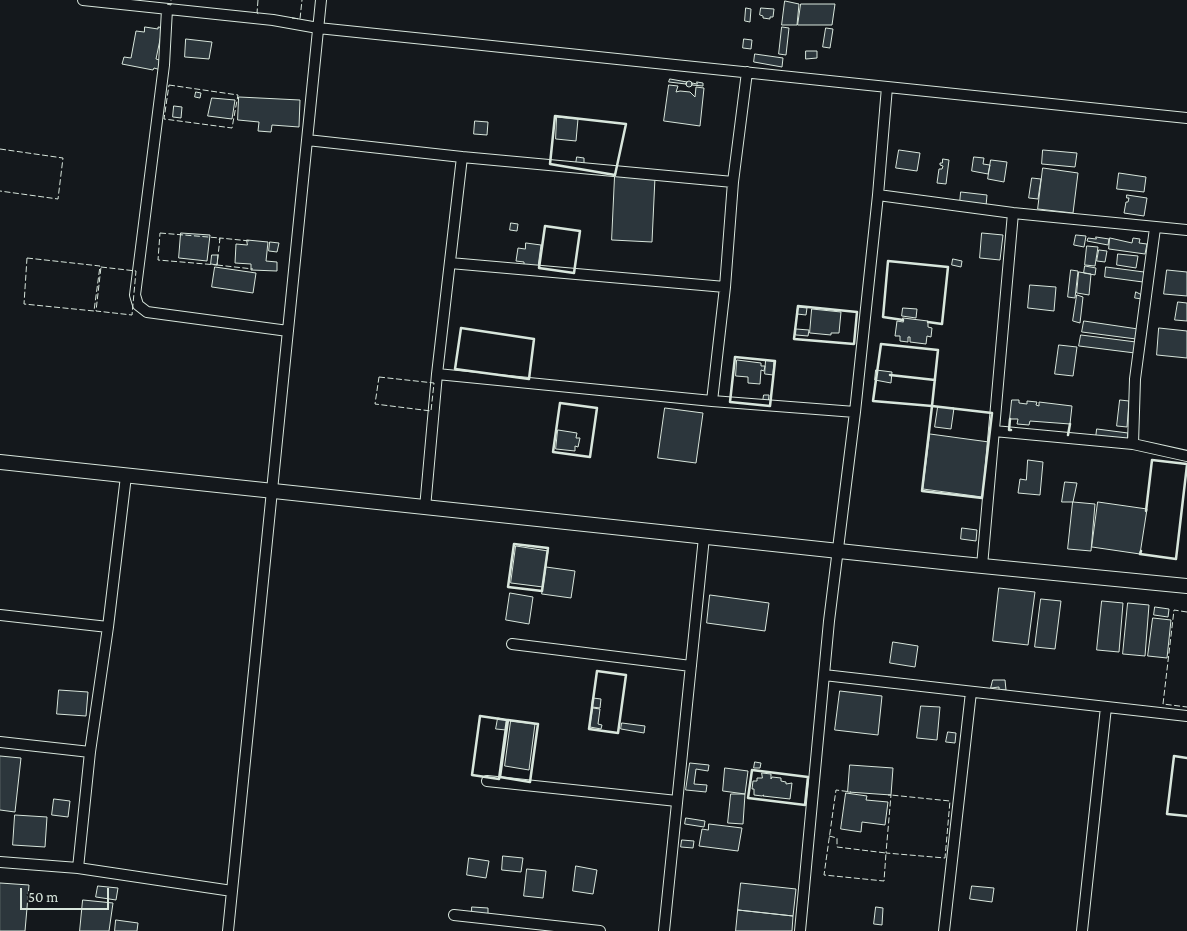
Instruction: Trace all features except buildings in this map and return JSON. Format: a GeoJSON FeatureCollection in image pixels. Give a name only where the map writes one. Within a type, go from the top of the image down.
{"type":"FeatureCollection","features":[{"type":"Feature","properties":{"kind":"street"},"geometry":{"type":"LineString","coordinates":[[83,0],[273,20],[318,28],[1187,118]]}},
{"type":"Feature","properties":{"kind":"street"},"geometry":{"type":"LineString","coordinates":[[228,931],[321,0]]}},
{"type":"Feature","properties":{"kind":"street"},"geometry":{"type":"LineString","coordinates":[[167,9],[164,65],[135,296],[138,306],[147,312],[288,331]]}},
{"type":"Feature","properties":{"kind":"street"},"geometry":{"type":"LineString","coordinates":[[712,401],[725,287],[733,182],[747,72]]}},
{"type":"Feature","properties":{"kind":"street"},"geometry":{"type":"LineString","coordinates":[[800,931],[836,551],[855,412],[878,195],[887,87]]}},
{"type":"Feature","properties":{"kind":"street"},"geometry":{"type":"LineString","coordinates":[[307,140],[462,157],[733,182]]}},
{"type":"Feature","properties":{"kind":"street"},"geometry":{"type":"LineString","coordinates":[[426,508],[438,374],[462,157]]}},
{"type":"Feature","properties":{"kind":"street"},"geometry":{"type":"LineString","coordinates":[[878,195],[1013,213],[1187,230]]}},
{"type":"Feature","properties":{"kind":"street"},"geometry":{"type":"LineString","coordinates":[[982,566],[1013,213]]}},
{"type":"Feature","properties":{"kind":"street"},"geometry":{"type":"LineString","coordinates":[[1133,444],[1135,379],[1155,228]]}},
{"type":"Feature","properties":{"kind":"street"},"geometry":{"type":"LineString","coordinates":[[450,263],[725,287]]}},
{"type":"Feature","properties":{"kind":"street"},"geometry":{"type":"LineString","coordinates":[[438,374],[712,401],[855,412]]}},
{"type":"Feature","properties":{"kind":"street"},"geometry":{"type":"LineString","coordinates":[[994,431],[1133,444],[1187,456]]}},
{"type":"Feature","properties":{"kind":"street"},"geometry":{"type":"LineString","coordinates":[[0,462],[836,551],[1187,586]]}},
{"type":"Feature","properties":{"kind":"street"},"geometry":{"type":"LineString","coordinates":[[78,868],[90,752],[108,627],[126,476]]}},
{"type":"Feature","properties":{"kind":"street"},"geometry":{"type":"LineString","coordinates":[[664,931],[704,537]]}},
{"type":"Feature","properties":{"kind":"street"},"geometry":{"type":"LineString","coordinates":[[0,615],[108,627]]}},
{"type":"Feature","properties":{"kind":"street"},"geometry":{"type":"LineString","coordinates":[[512,644],[691,666]]}},
{"type":"Feature","properties":{"kind":"street"},"geometry":{"type":"LineString","coordinates":[[824,675],[1187,716]]}},
{"type":"Feature","properties":{"kind":"street"},"geometry":{"type":"LineString","coordinates":[[944,931],[971,692]]}},
{"type":"Feature","properties":{"kind":"street"},"geometry":{"type":"LineString","coordinates":[[1082,931],[1106,707]]}},
{"type":"Feature","properties":{"kind":"street"},"geometry":{"type":"LineString","coordinates":[[0,742],[90,752]]}},
{"type":"Feature","properties":{"kind":"street"},"geometry":{"type":"LineString","coordinates":[[487,781],[677,801]]}},
{"type":"Feature","properties":{"kind":"street"},"geometry":{"type":"LineString","coordinates":[[0,862],[78,868],[232,891]]}},
{"type":"Feature","properties":{"kind":"street"},"geometry":{"type":"LineString","coordinates":[[454,915],[600,931]]}},
{"type":"Feature","properties":{"kind":"fence"},"geometry":{"type":"LineString","coordinates":[[167,4],[171,5],[171,0]]}},
{"type":"Feature","properties":{"kind":"fence"},"geometry":{"type":"LineString","coordinates":[[258,0],[257,13],[259,14]]}},
{"type":"Feature","properties":{"kind":"fence"},"geometry":{"type":"LineString","coordinates":[[292,18],[300,19],[302,0]]}},
{"type":"Feature","properties":{"kind":"fence"},"geometry":{"type":"LineString","coordinates":[[169,85],[238,95],[232,128],[164,119],[169,85]]}},
{"type":"Feature","properties":{"kind":"fence"},"geometry":{"type":"LineString","coordinates":[[0,149],[63,158],[58,199],[0,191]]}},
{"type":"Feature","properties":{"kind":"fence"},"geometry":{"type":"LineString","coordinates":[[160,233],[220,238],[217,265],[158,260],[160,233]]}},
{"type":"Feature","properties":{"kind":"fence"},"geometry":{"type":"LineString","coordinates":[[219,240],[220,238],[250,241]]}},
{"type":"Feature","properties":{"kind":"fence"},"geometry":{"type":"LineString","coordinates":[[27,258],[100,266],[94,311],[24,304],[27,258]]}},
{"type":"Feature","properties":{"kind":"fence"},"geometry":{"type":"LineString","coordinates":[[217,265],[253,269]]}},
{"type":"Feature","properties":{"kind":"fence"},"geometry":{"type":"LineString","coordinates":[[101,267],[136,271],[132,315],[96,311],[101,267]]}},
{"type":"Feature","properties":{"kind":"fence"},"geometry":{"type":"LineString","coordinates":[[379,377],[434,383],[431,411],[375,404],[379,377]]}},
{"type":"Feature","properties":{"kind":"fence"},"geometry":{"type":"LineString","coordinates":[[1187,612],[1174,610],[1163,704],[1187,707]]}},
{"type":"Feature","properties":{"kind":"fence"},"geometry":{"type":"LineString","coordinates":[[829,836],[837,838],[837,847],[886,853],[884,881],[824,875],[836,790],[851,792]]}},
{"type":"Feature","properties":{"kind":"fence"},"geometry":{"type":"LineString","coordinates":[[888,795],[891,795],[886,853],[945,858],[950,801],[891,795]]}},
{"type":"Feature","properties":{"kind":"wall"},"geometry":{"type":"LineString","coordinates":[[555,116],[626,124],[615,175],[550,164],[555,116]]}},
{"type":"Feature","properties":{"kind":"wall"},"geometry":{"type":"LineString","coordinates":[[545,226],[580,231],[574,273],[539,268],[545,226]]}},
{"type":"Feature","properties":{"kind":"wall"},"geometry":{"type":"LineString","coordinates":[[903,320],[883,317],[888,261],[948,267],[942,324],[928,322]]}},
{"type":"Feature","properties":{"kind":"wall"},"geometry":{"type":"LineString","coordinates":[[798,306],[857,312],[854,344],[794,339],[798,306]]}},
{"type":"Feature","properties":{"kind":"wall"},"geometry":{"type":"LineString","coordinates":[[461,328],[534,339],[529,379],[455,369],[461,328]]}},
{"type":"Feature","properties":{"kind":"wall"},"geometry":{"type":"LineString","coordinates":[[881,344],[938,350],[932,406],[873,401],[881,344]]}},
{"type":"Feature","properties":{"kind":"wall"},"geometry":{"type":"LineString","coordinates":[[735,357],[775,361],[770,406],[730,402],[735,357]]}},
{"type":"Feature","properties":{"kind":"wall"},"geometry":{"type":"LineString","coordinates":[[890,375],[935,380]]}},
{"type":"Feature","properties":{"kind":"wall"},"geometry":{"type":"LineString","coordinates":[[560,403],[597,408],[590,457],[553,452],[560,403]]}},
{"type":"Feature","properties":{"kind":"wall"},"geometry":{"type":"LineString","coordinates":[[932,406],[992,413],[982,498],[922,491],[932,406]]}},
{"type":"Feature","properties":{"kind":"wall"},"geometry":{"type":"LineString","coordinates":[[1010,419],[1009,430],[1011,430]]}},
{"type":"Feature","properties":{"kind":"wall"},"geometry":{"type":"LineString","coordinates":[[1068,435],[1070,424]]}},
{"type":"Feature","properties":{"kind":"wall"},"geometry":{"type":"LineString","coordinates":[[1146,511],[1152,460],[1187,464]]}},
{"type":"Feature","properties":{"kind":"wall"},"geometry":{"type":"LineString","coordinates":[[1141,551],[1140,554],[1176,559],[1187,465]]}},
{"type":"Feature","properties":{"kind":"wall"},"geometry":{"type":"LineString","coordinates":[[514,544],[548,548],[542,591],[508,587],[514,544]]}},
{"type":"Feature","properties":{"kind":"wall"},"geometry":{"type":"LineString","coordinates":[[597,671],[626,675],[618,733],[589,729],[597,671]]}},
{"type":"Feature","properties":{"kind":"wall"},"geometry":{"type":"LineString","coordinates":[[480,716],[507,720],[499,779],[472,775],[480,716]]}},
{"type":"Feature","properties":{"kind":"wall"},"geometry":{"type":"LineString","coordinates":[[508,720],[538,724],[530,782],[500,777],[508,720]]}},
{"type":"Feature","properties":{"kind":"wall"},"geometry":{"type":"LineString","coordinates":[[1187,758],[1174,756],[1167,814],[1187,816]]}},
{"type":"Feature","properties":{"kind":"wall"},"geometry":{"type":"LineString","coordinates":[[752,770],[808,777],[805,805],[748,798],[752,770]]}}]}
